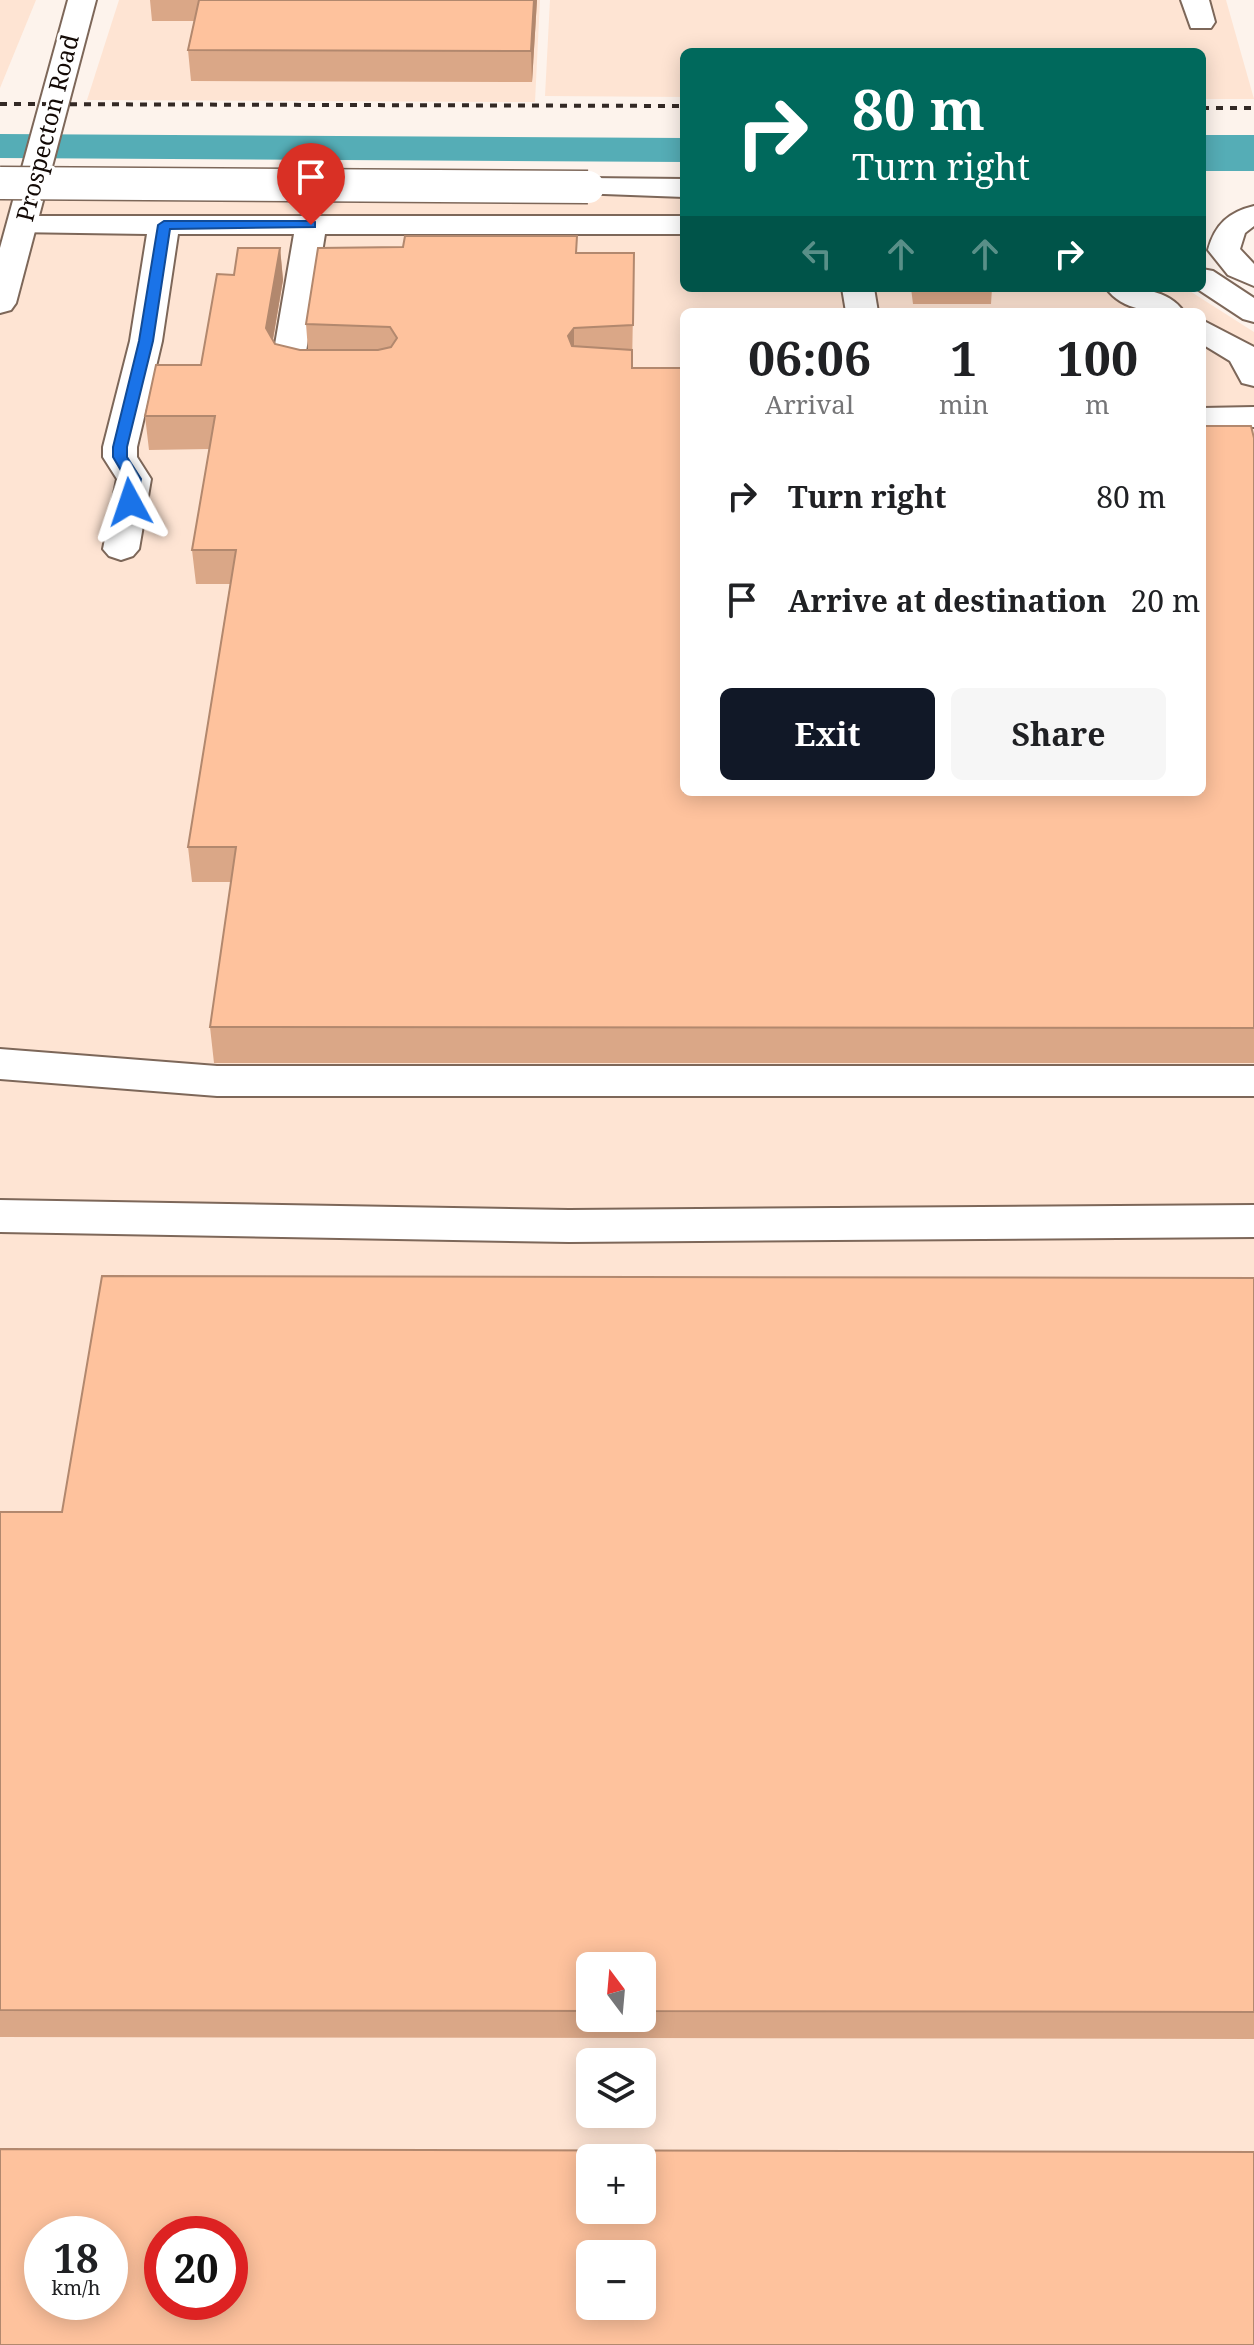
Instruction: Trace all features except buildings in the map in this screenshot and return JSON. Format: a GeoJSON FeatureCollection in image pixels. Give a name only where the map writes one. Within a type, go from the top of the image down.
{"type":"FeatureCollection","features":[{"type":"Feature","properties":{"kind":"main road","name":"Prospecton Road"},"geometry":{"type":"LineString","coordinates":[[0,303],[14,235],[36,176],[46,122],[82,0]]}},
{"type":"Feature","properties":{"kind":"main road"},"geometry":{"type":"LineString","coordinates":[[0,183],[680,188]]}},
{"type":"Feature","properties":{"kind":"main road"},"geometry":{"type":"LineString","coordinates":[[1254,215],[1240,220],[1227,232],[1224,250],[1239,268],[1254,277]]}},
{"type":"Feature","properties":{"kind":"main road"},"geometry":{"type":"LineString","coordinates":[[121,549],[134,479],[120,457],[120,447],[146,341],[164,225]]}},
{"type":"Feature","properties":{"kind":"main road"},"geometry":{"type":"LineString","coordinates":[[14,235],[164,225],[680,225]]}},
{"type":"Feature","properties":{"kind":"main road"},"geometry":{"type":"LineString","coordinates":[[311,225],[288,362],[291,367],[303,370],[365,370]]}},
{"type":"Feature","properties":{"kind":"main road"},"geometry":{"type":"LineString","coordinates":[[1206,281],[1254,312]]}},
{"type":"Feature","properties":{"kind":"main road"},"geometry":{"type":"LineString","coordinates":[[1130,292],[1160,308]]}},
{"type":"Feature","properties":{"kind":"main road"},"geometry":{"type":"LineString","coordinates":[[1206,332],[1244,355],[1254,376]]}},
{"type":"Feature","properties":{"kind":"main road"},"geometry":{"type":"LineString","coordinates":[[1206,418],[1254,417]]}},
{"type":"Feature","properties":{"kind":"main road"},"geometry":{"type":"LineString","coordinates":[[0,1064],[217,1081],[1254,1081]]}},
{"type":"Feature","properties":{"kind":"main road"},"geometry":{"type":"LineString","coordinates":[[0,1216],[569,1226],[1254,1221]]}},
{"type":"Feature","properties":{"kind":"shaded area"},"geometry":{"type":"Polygon","coordinates":[[[0,0],[36,0],[0,88],[0,0]]]}},
{"type":"Feature","properties":{"kind":"shaded area"},"geometry":{"type":"Polygon","coordinates":[[[119,0],[540,0],[535,102],[87,100],[119,0]]]}},
{"type":"Feature","properties":{"kind":"shaded area"},"geometry":{"type":"Polygon","coordinates":[[[550,0],[1226,0],[1254,99],[1206,99],[1206,48],[680,48],[680,97],[545,96],[550,0]]]}},
{"type":"Feature","properties":{"kind":"shaded area"},"geometry":{"type":"Polygon","coordinates":[[[680,188],[680,292],[1191,292],[1254,332],[1254,2345],[0,2345],[0,191],[680,188]]]}},
{"type":"Feature","properties":{"kind":"water"},"geometry":{"type":"Polygon","coordinates":[[[1206,135],[1254,135],[1254,171],[1206,171],[1206,135]]]}},
{"type":"Feature","properties":{"kind":"waterway"},"geometry":{"type":"LineString","coordinates":[[0,146],[680,150]]}},
{"type":"Feature","properties":{"kind":"railway"},"geometry":{"type":"LineString","coordinates":[[0,104],[680,106]]}},
{"type":"Feature","properties":{"kind":"railway"},"geometry":{"type":"LineString","coordinates":[[1206,108],[1254,108]]}},
{"type":"Feature","properties":{"kind":"route"},"geometry":{"type":"LineString","coordinates":[[130,502],[134,479],[132,471],[120,457],[120,447],[146,341],[164,225],[311,225]]}}]}
